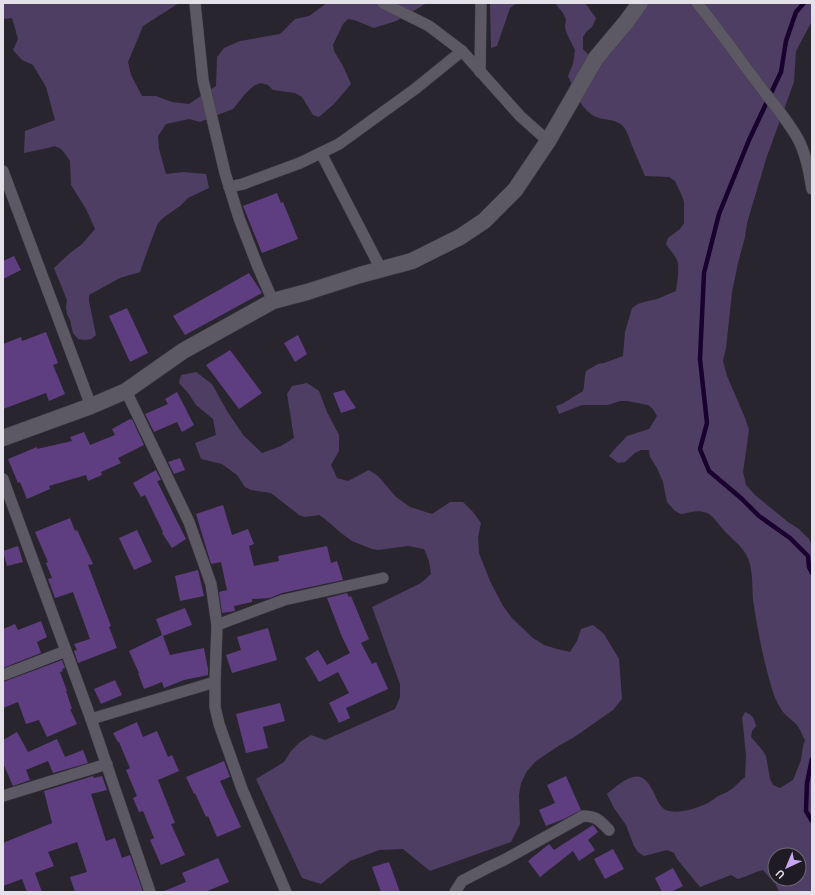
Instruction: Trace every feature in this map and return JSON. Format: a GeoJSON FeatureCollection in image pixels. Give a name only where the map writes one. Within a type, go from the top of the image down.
{"type":"FeatureCollection","features":[{"type":"Feature","properties":{"kind":"main road"},"geometry":{"type":"LineString","coordinates":[[3,438],[92,406],[126,392],[183,352],[273,301],[412,261],[460,237],[484,221],[514,190],[548,141],[596,58],[640,3]]}},
{"type":"Feature","properties":{"kind":"street"},"geometry":{"type":"LineString","coordinates":[[195,3],[204,80],[229,188],[258,267],[273,301]]}},
{"type":"Feature","properties":{"kind":"street"},"geometry":{"type":"LineString","coordinates":[[383,3],[429,26],[462,51],[520,116],[548,141]]}},
{"type":"Feature","properties":{"kind":"street"},"geometry":{"type":"LineString","coordinates":[[480,72],[481,3]]}},
{"type":"Feature","properties":{"kind":"street"},"geometry":{"type":"LineString","coordinates":[[697,3],[798,138],[804,153],[812,189]]}},
{"type":"Feature","properties":{"kind":"street"},"geometry":{"type":"LineString","coordinates":[[229,188],[300,163],[339,144],[415,89],[462,51]]}},
{"type":"Feature","properties":{"kind":"street"},"geometry":{"type":"LineString","coordinates":[[321,153],[381,269]]}},
{"type":"Feature","properties":{"kind":"street"},"geometry":{"type":"LineString","coordinates":[[3,171],[92,406]]}},
{"type":"Feature","properties":{"kind":"street"},"geometry":{"type":"LineString","coordinates":[[126,392],[189,522],[211,584],[217,625],[215,707],[219,724],[242,789],[286,892]]}},
{"type":"Feature","properties":{"kind":"street"},"geometry":{"type":"LineString","coordinates":[[3,479],[91,719],[150,892]]}},
{"type":"Feature","properties":{"kind":"street"},"geometry":{"type":"LineString","coordinates":[[217,625],[284,600],[383,578]]}},
{"type":"Feature","properties":{"kind":"street"},"geometry":{"type":"LineString","coordinates":[[3,675],[66,651]]}},
{"type":"Feature","properties":{"kind":"street"},"geometry":{"type":"LineString","coordinates":[[91,719],[215,682]]}},
{"type":"Feature","properties":{"kind":"street"},"geometry":{"type":"LineString","coordinates":[[3,796],[107,764]]}},
{"type":"Feature","properties":{"kind":"street"},"geometry":{"type":"LineString","coordinates":[[455,892],[462,881],[504,860],[583,816],[592,816],[599,820],[609,830]]}},
{"type":"Feature","properties":{"kind":"shaded area"},"geometry":{"type":"Polygon","coordinates":[[[3,3],[179,3],[143,26],[128,62],[131,75],[142,96],[156,96],[172,102],[189,104],[216,86],[217,57],[224,48],[240,41],[280,34],[295,19],[309,16],[327,3],[427,3],[396,21],[374,28],[348,19],[343,24],[333,45],[334,51],[351,84],[334,104],[319,117],[313,115],[302,97],[295,93],[273,90],[268,85],[261,83],[250,89],[233,109],[200,122],[189,119],[166,124],[158,136],[159,149],[166,174],[183,172],[206,174],[209,188],[188,198],[158,223],[140,272],[120,278],[89,295],[96,335],[91,339],[85,340],[78,339],[73,333],[67,314],[67,300],[54,268],[82,244],[95,229],[86,209],[71,185],[70,161],[61,149],[55,146],[24,153],[25,131],[55,120],[46,87],[33,65],[22,60],[13,50],[18,39],[12,18],[3,19],[3,3]]]}},
{"type":"Feature","properties":{"kind":"shaded area"},"geometry":{"type":"Polygon","coordinates":[[[490,3],[517,3],[510,8],[497,46],[491,48],[490,3]]]}},
{"type":"Feature","properties":{"kind":"shaded area"},"geometry":{"type":"Polygon","coordinates":[[[555,3],[585,3],[596,18],[592,27],[583,37],[583,49],[590,56],[633,3],[812,3],[812,21],[796,51],[794,82],[767,156],[747,223],[732,292],[726,348],[723,361],[727,376],[749,430],[743,472],[746,485],[755,495],[799,529],[809,539],[812,545],[812,892],[779,892],[777,887],[807,887],[807,847],[767,847],[767,875],[763,870],[738,879],[731,875],[700,887],[677,859],[674,853],[667,850],[644,856],[638,852],[634,846],[626,825],[614,808],[607,794],[626,780],[637,777],[642,778],[649,784],[662,807],[668,811],[674,812],[688,810],[707,804],[718,796],[728,792],[745,777],[746,756],[742,718],[745,712],[750,714],[755,721],[756,726],[752,731],[751,737],[766,756],[770,779],[773,785],[780,788],[793,780],[801,760],[805,740],[797,726],[781,709],[774,695],[759,636],[753,600],[751,568],[746,554],[714,518],[707,513],[700,511],[681,514],[675,511],[667,502],[663,482],[650,457],[649,450],[641,450],[635,453],[625,462],[618,463],[609,456],[627,436],[649,429],[657,416],[653,409],[648,405],[620,401],[608,405],[582,405],[559,414],[556,406],[583,391],[586,371],[598,364],[623,356],[625,332],[632,308],[638,304],[657,299],[676,291],[678,263],[666,244],[668,238],[680,229],[684,223],[684,202],[675,181],[669,177],[645,176],[628,134],[623,126],[620,123],[592,115],[580,102],[568,76],[573,64],[575,50],[566,32],[566,19],[555,3]]]}},
{"type":"Feature","properties":{"kind":"shaded area"},"geometry":{"type":"Polygon","coordinates":[[[196,372],[212,384],[227,411],[244,436],[262,453],[281,446],[294,438],[287,394],[292,386],[307,383],[319,391],[327,412],[339,435],[339,451],[331,465],[337,478],[348,481],[369,470],[378,476],[396,497],[410,507],[432,514],[450,502],[463,502],[481,523],[478,537],[479,553],[490,581],[503,606],[512,618],[533,638],[544,645],[570,652],[577,641],[581,629],[593,625],[604,634],[619,659],[622,699],[613,710],[573,738],[536,761],[527,771],[521,783],[519,795],[520,824],[511,842],[430,871],[403,849],[379,850],[350,861],[321,884],[302,878],[256,779],[284,762],[291,751],[300,742],[311,735],[325,740],[395,709],[400,697],[400,684],[372,607],[421,583],[431,574],[429,561],[424,549],[408,546],[378,550],[352,541],[319,515],[305,517],[299,515],[271,493],[251,490],[245,487],[237,475],[222,464],[201,459],[195,443],[216,435],[213,419],[196,405],[179,383],[181,375],[196,372]]]}},
{"type":"Feature","properties":{"kind":"building"},"geometry":{"type":"Polygon","coordinates":[[[277,193],[281,203],[283,202],[298,239],[262,253],[243,206],[277,193]]]}},
{"type":"Feature","properties":{"kind":"building"},"geometry":{"type":"Polygon","coordinates":[[[14,256],[21,270],[3,279],[3,261],[14,256]]]}},
{"type":"Feature","properties":{"kind":"building"},"geometry":{"type":"Polygon","coordinates":[[[249,273],[262,293],[185,335],[173,316],[249,273]]]}},
{"type":"Feature","properties":{"kind":"building"},"geometry":{"type":"Polygon","coordinates":[[[127,308],[148,353],[130,362],[109,316],[127,308]]]}},
{"type":"Feature","properties":{"kind":"building"},"geometry":{"type":"Polygon","coordinates":[[[46,332],[58,363],[53,365],[65,394],[49,401],[46,393],[3,409],[3,344],[21,337],[22,341],[46,332]]]}},
{"type":"Feature","properties":{"kind":"building"},"geometry":{"type":"Polygon","coordinates":[[[298,335],[307,354],[295,362],[284,343],[298,335]]]}},
{"type":"Feature","properties":{"kind":"building"},"geometry":{"type":"Polygon","coordinates":[[[230,350],[262,393],[239,409],[206,365],[230,350]]]}},
{"type":"Feature","properties":{"kind":"building"},"geometry":{"type":"Polygon","coordinates":[[[344,390],[356,408],[341,413],[333,393],[344,390]]]}},
{"type":"Feature","properties":{"kind":"building"},"geometry":{"type":"Polygon","coordinates":[[[177,392],[194,425],[182,432],[177,422],[154,432],[145,414],[168,404],[165,399],[177,392]]]}},
{"type":"Feature","properties":{"kind":"building"},"geometry":{"type":"Polygon","coordinates":[[[132,419],[144,445],[118,458],[121,463],[101,472],[102,475],[88,481],[86,475],[49,486],[50,489],[27,499],[20,482],[18,483],[8,459],[37,447],[37,449],[72,441],[70,437],[84,432],[90,445],[115,435],[112,429],[132,419]]]}},
{"type":"Feature","properties":{"kind":"building"},"geometry":{"type":"Polygon","coordinates":[[[180,458],[185,470],[174,474],[168,462],[180,458]]]}},
{"type":"Feature","properties":{"kind":"building"},"geometry":{"type":"Polygon","coordinates":[[[156,470],[161,480],[157,481],[186,539],[172,548],[162,533],[163,532],[145,495],[141,497],[133,483],[156,470]]]}},
{"type":"Feature","properties":{"kind":"building"},"geometry":{"type":"Polygon","coordinates":[[[223,505],[232,535],[248,529],[254,544],[249,546],[254,566],[279,561],[278,556],[327,546],[331,563],[337,561],[343,580],[282,593],[270,598],[252,599],[252,602],[234,606],[235,611],[222,613],[219,592],[227,590],[221,562],[211,564],[196,514],[223,505]]]}},
{"type":"Feature","properties":{"kind":"building"},"geometry":{"type":"Polygon","coordinates":[[[70,518],[75,531],[77,530],[93,564],[88,565],[111,626],[109,627],[117,648],[78,663],[74,651],[77,650],[74,644],[90,639],[73,592],[55,598],[48,579],[52,578],[46,563],[48,562],[35,532],[70,518]]]}},
{"type":"Feature","properties":{"kind":"building"},"geometry":{"type":"Polygon","coordinates":[[[137,530],[152,562],[134,570],[119,538],[137,530]]]}},
{"type":"Feature","properties":{"kind":"building"},"geometry":{"type":"Polygon","coordinates":[[[18,546],[23,562],[7,566],[3,551],[18,546]]]}},
{"type":"Feature","properties":{"kind":"building"},"geometry":{"type":"Polygon","coordinates":[[[198,570],[204,596],[180,601],[175,576],[198,570]]]}},
{"type":"Feature","properties":{"kind":"building"},"geometry":{"type":"Polygon","coordinates":[[[347,593],[349,597],[351,596],[369,639],[361,643],[372,664],[376,662],[388,689],[346,708],[350,718],[339,723],[329,703],[349,693],[338,672],[319,682],[305,658],[318,650],[327,665],[350,653],[342,637],[327,598],[347,593]]]}},
{"type":"Feature","properties":{"kind":"building"},"geometry":{"type":"Polygon","coordinates":[[[185,608],[192,625],[163,636],[170,655],[204,648],[208,675],[184,680],[164,688],[162,682],[144,689],[139,673],[129,651],[162,635],[156,619],[185,608]]]}},
{"type":"Feature","properties":{"kind":"building"},"geometry":{"type":"Polygon","coordinates":[[[41,621],[47,637],[37,642],[41,653],[3,668],[3,629],[15,624],[18,630],[41,621]]]}},
{"type":"Feature","properties":{"kind":"building"},"geometry":{"type":"Polygon","coordinates":[[[268,628],[277,660],[232,673],[226,655],[241,650],[237,637],[268,628]]]}},
{"type":"Feature","properties":{"kind":"building"},"geometry":{"type":"Polygon","coordinates":[[[62,660],[65,668],[60,672],[72,709],[70,709],[77,724],[47,737],[39,720],[26,724],[18,702],[3,708],[3,682],[62,660]]]}},
{"type":"Feature","properties":{"kind":"building"},"geometry":{"type":"Polygon","coordinates":[[[115,680],[122,695],[101,704],[94,689],[115,680]]]}},
{"type":"Feature","properties":{"kind":"building"},"geometry":{"type":"Polygon","coordinates":[[[280,703],[285,721],[263,727],[268,748],[246,753],[236,714],[280,703]]]}},
{"type":"Feature","properties":{"kind":"building"},"geometry":{"type":"Polygon","coordinates":[[[137,722],[143,737],[157,731],[168,757],[172,755],[179,771],[158,780],[175,823],[171,824],[185,855],[161,865],[150,840],[154,838],[143,811],[139,812],[133,798],[137,796],[126,770],[130,768],[119,742],[113,733],[137,722]]]}},
{"type":"Feature","properties":{"kind":"building"},"geometry":{"type":"Polygon","coordinates":[[[17,732],[28,752],[57,739],[65,757],[83,750],[88,763],[53,773],[48,761],[26,770],[30,780],[13,786],[3,763],[3,740],[17,732]]]}},
{"type":"Feature","properties":{"kind":"building"},"geometry":{"type":"Polygon","coordinates":[[[224,761],[230,777],[220,781],[241,827],[217,837],[208,816],[206,817],[186,777],[224,761]]]}},
{"type":"Feature","properties":{"kind":"building"},"geometry":{"type":"Polygon","coordinates":[[[93,776],[94,778],[102,776],[107,790],[91,794],[106,841],[115,838],[122,858],[130,855],[143,892],[75,892],[70,877],[87,872],[77,842],[48,852],[54,866],[35,873],[42,892],[27,892],[22,879],[3,886],[3,843],[52,823],[44,791],[93,776]]]}},
{"type":"Feature","properties":{"kind":"building"},"geometry":{"type":"Polygon","coordinates":[[[566,776],[581,810],[546,826],[539,810],[555,803],[547,785],[566,776]]]}},
{"type":"Feature","properties":{"kind":"building"},"geometry":{"type":"Polygon","coordinates":[[[593,825],[598,832],[588,840],[595,850],[579,861],[573,851],[540,877],[528,861],[549,844],[554,850],[593,825]]]}},
{"type":"Feature","properties":{"kind":"building"},"geometry":{"type":"Polygon","coordinates":[[[613,849],[624,869],[605,879],[594,859],[613,849]]]}},
{"type":"Feature","properties":{"kind":"building"},"geometry":{"type":"Polygon","coordinates":[[[218,858],[229,882],[205,892],[162,892],[186,882],[182,873],[218,858]]]}},
{"type":"Feature","properties":{"kind":"building"},"geometry":{"type":"Polygon","coordinates":[[[389,862],[400,892],[381,892],[372,867],[389,862]]]}},
{"type":"Feature","properties":{"kind":"building"},"geometry":{"type":"Polygon","coordinates":[[[673,868],[683,886],[671,892],[662,892],[655,878],[673,868]]]}},
{"type":"Feature","properties":{"kind":"waterway"},"geometry":{"type":"LineString","coordinates":[[804,3],[796,12],[786,41],[781,72],[749,140],[719,214],[704,273],[700,359],[707,423],[700,449],[709,471],[742,499],[759,516],[790,538],[808,556],[809,567],[812,573]]}},
{"type":"Feature","properties":{"kind":"waterway"},"geometry":{"type":"LineString","coordinates":[[812,759],[807,783],[806,811],[812,821]]}}]}
